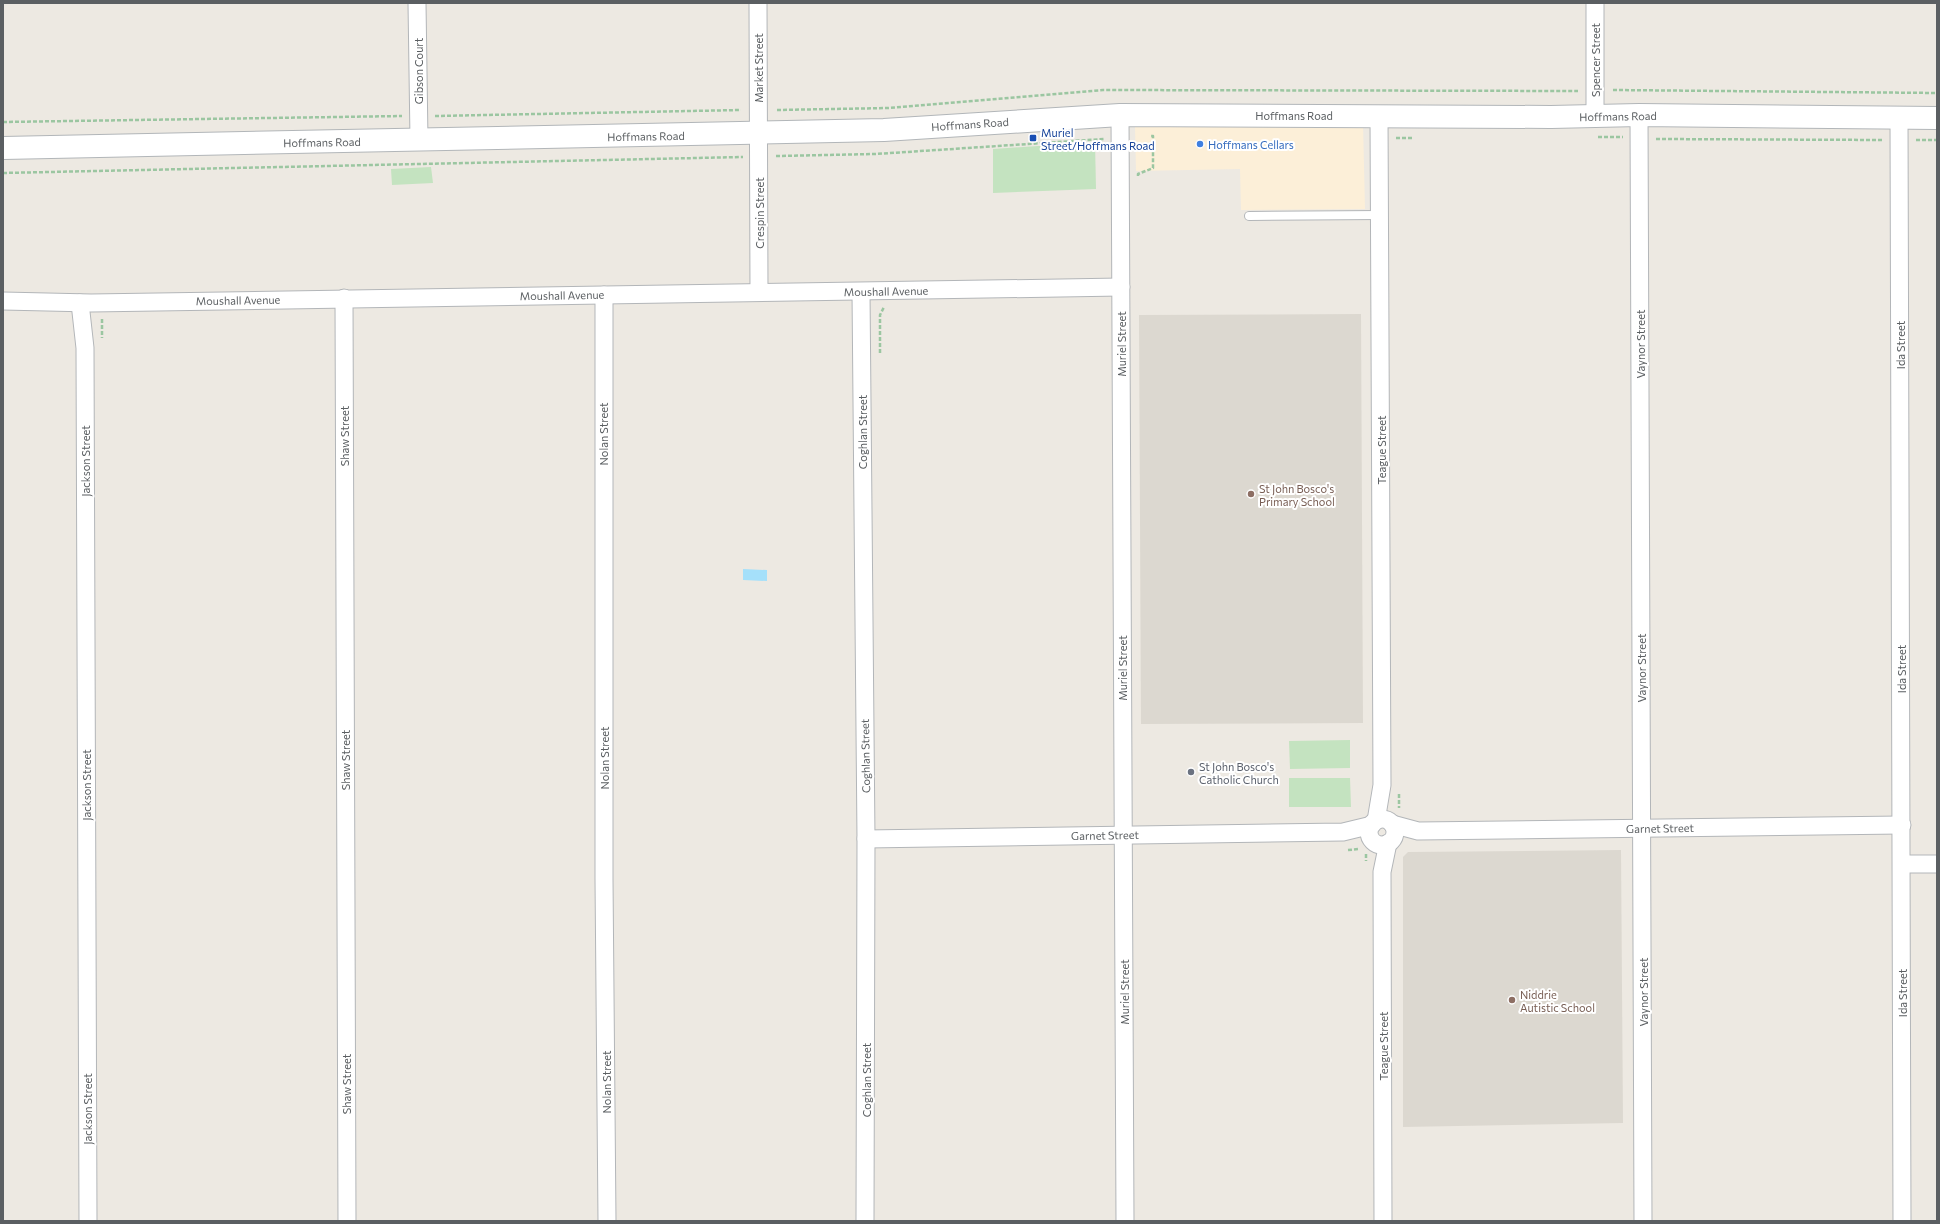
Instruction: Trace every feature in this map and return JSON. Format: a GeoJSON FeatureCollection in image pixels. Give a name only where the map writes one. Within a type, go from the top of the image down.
{"type":"FeatureCollection","features":[{"type":"Feature","properties":{"kind":"main road","name":"Hoffmans Road"},"geometry":{"type":"LineString","coordinates":[[3,148],[758,134],[884,130],[1120,115],[1379,115],[1596,127],[1639,115],[1937,118]]}},
{"type":"Feature","properties":{"kind":"street","name":"Gibson Court"},"geometry":{"type":"LineString","coordinates":[[417,3],[418,140]]}},
{"type":"Feature","properties":{"kind":"street","name":"Market Street"},"geometry":{"type":"LineString","coordinates":[[758,3],[758,134]]}},
{"type":"Feature","properties":{"kind":"street","name":"Spencer Street"},"geometry":{"type":"LineString","coordinates":[[1594,3],[1596,127]]}},
{"type":"Feature","properties":{"kind":"street","name":"Muriel Street"},"geometry":{"type":"LineString","coordinates":[[1120,115],[1125,1221]]}},
{"type":"Feature","properties":{"kind":"street","name":"Teague Street"},"geometry":{"type":"LineString","coordinates":[[1379,115],[1383,1221]]}},
{"type":"Feature","properties":{"kind":"street","name":"Vaynor Street"},"geometry":{"type":"LineString","coordinates":[[1639,115],[1643,1221]]}},
{"type":"Feature","properties":{"kind":"street","name":"Ida Street"},"geometry":{"type":"LineString","coordinates":[[1899,117],[1902,1221]]}},
{"type":"Feature","properties":{"kind":"street","name":"Crespin Street"},"geometry":{"type":"LineString","coordinates":[[758,134],[760,292]]}},
{"type":"Feature","properties":{"kind":"street","name":"Moushall Avenue"},"geometry":{"type":"LineString","coordinates":[[3,301],[85,303],[1121,287]]}},
{"type":"Feature","properties":{"kind":"street","name":"Coghlan Street"},"geometry":{"type":"LineString","coordinates":[[861,292],[866,839],[865,1221]]}},
{"type":"Feature","properties":{"kind":"street","name":"Nolan Street"},"geometry":{"type":"LineString","coordinates":[[604,295],[604,856],[607,1221]]}},
{"type":"Feature","properties":{"kind":"street","name":"Shaw Street"},"geometry":{"type":"LineString","coordinates":[[344,298],[346,1221]]}},
{"type":"Feature","properties":{"kind":"street","name":"Jackson Street"},"geometry":{"type":"LineString","coordinates":[[85,303],[88,1221]]}},
{"type":"Feature","properties":{"kind":"street","name":"Garnet Street"},"geometry":{"type":"LineString","coordinates":[[866,839],[1343,832],[1382,830],[1642,829],[1902,825]]}},
{"type":"Feature","properties":{"kind":"street"},"geometry":{"type":"LineString","coordinates":[[1902,864],[1937,864]]}},
{"type":"Feature","properties":{"kind":"lane"},"geometry":{"type":"LineString","coordinates":[[1249,216],[1380,215]]}},
{"type":"Feature","properties":{"kind":"path"},"geometry":{"type":"LineString","coordinates":[[1613,82],[1613,90]]}},
{"type":"Feature","properties":{"kind":"path"},"geometry":{"type":"LineString","coordinates":[[777,110],[888,108],[1103,90],[1613,90],[1937,93]]}},
{"type":"Feature","properties":{"kind":"path"},"geometry":{"type":"LineString","coordinates":[[435,116],[742,110],[742,103]]}},
{"type":"Feature","properties":{"kind":"path"},"geometry":{"type":"LineString","coordinates":[[3,122],[418,116]]}},
{"type":"Feature","properties":{"kind":"path"},"geometry":{"type":"LineString","coordinates":[[1596,127],[1640,139],[1937,140]]}},
{"type":"Feature","properties":{"kind":"path"},"geometry":{"type":"LineString","coordinates":[[3,173],[876,154],[1104,138]]}},
{"type":"Feature","properties":{"kind":"path"},"geometry":{"type":"LineString","coordinates":[[1379,138],[1414,138]]}},
{"type":"Feature","properties":{"kind":"path"},"geometry":{"type":"LineString","coordinates":[[880,354],[880,315],[884,306],[892,306]]}},
{"type":"Feature","properties":{"kind":"path"},"geometry":{"type":"LineString","coordinates":[[1344,850],[1382,830]]}},
{"type":"Feature","properties":{"kind":"shaded area"},"geometry":{"type":"Polygon","coordinates":[[[1363,123],[1365,209],[1241,210],[1240,169],[1136,171],[1135,127],[1363,123]]]}},
{"type":"Feature","properties":{"kind":"shaded area","name":"St John Bosco's Primary School"},"geometry":{"type":"Polygon","coordinates":[[[1361,314],[1363,723],[1141,724],[1139,315],[1361,314]]]}},
{"type":"Feature","properties":{"kind":"shaded area","name":"Niddrie Autistic School"},"geometry":{"type":"Polygon","coordinates":[[[1621,850],[1623,1123],[1403,1127],[1403,857],[1408,852],[1621,850]]]}},
{"type":"Feature","properties":{"kind":"green space"},"geometry":{"type":"Polygon","coordinates":[[[1095,142],[1096,189],[993,193],[993,149],[1095,142]]]}},
{"type":"Feature","properties":{"kind":"green space"},"geometry":{"type":"Polygon","coordinates":[[[431,167],[433,183],[392,185],[391,169],[431,167]]]}},
{"type":"Feature","properties":{"kind":"green space"},"geometry":{"type":"Polygon","coordinates":[[[1350,740],[1350,768],[1290,769],[1289,741],[1350,740]]]}},
{"type":"Feature","properties":{"kind":"green space"},"geometry":{"type":"Polygon","coordinates":[[[1289,778],[1350,778],[1351,807],[1289,807],[1289,778]]]}},
{"type":"Feature","properties":{"kind":"water"},"geometry":{"type":"Polygon","coordinates":[[[743,569],[767,570],[767,581],[743,580],[743,569]]]}},
{"type":"Feature","properties":{"kind":"place","name":"Muriel Street/Hoffmans Road"},"geometry":{"type":"Point","coordinates":[1033,138]}},
{"type":"Feature","properties":{"kind":"place","name":"Hoffmans Cellars"},"geometry":{"type":"Point","coordinates":[1200,144]}},
{"type":"Feature","properties":{"kind":"place","name":"St John Bosco's Primary School"},"geometry":{"type":"Point","coordinates":[1251,494]}},
{"type":"Feature","properties":{"kind":"place","name":"St John Bosco's Catholic Church"},"geometry":{"type":"Point","coordinates":[1191,772]}},
{"type":"Feature","properties":{"kind":"place","name":"Niddrie Autistic School"},"geometry":{"type":"Point","coordinates":[1512,1000]}}]}
